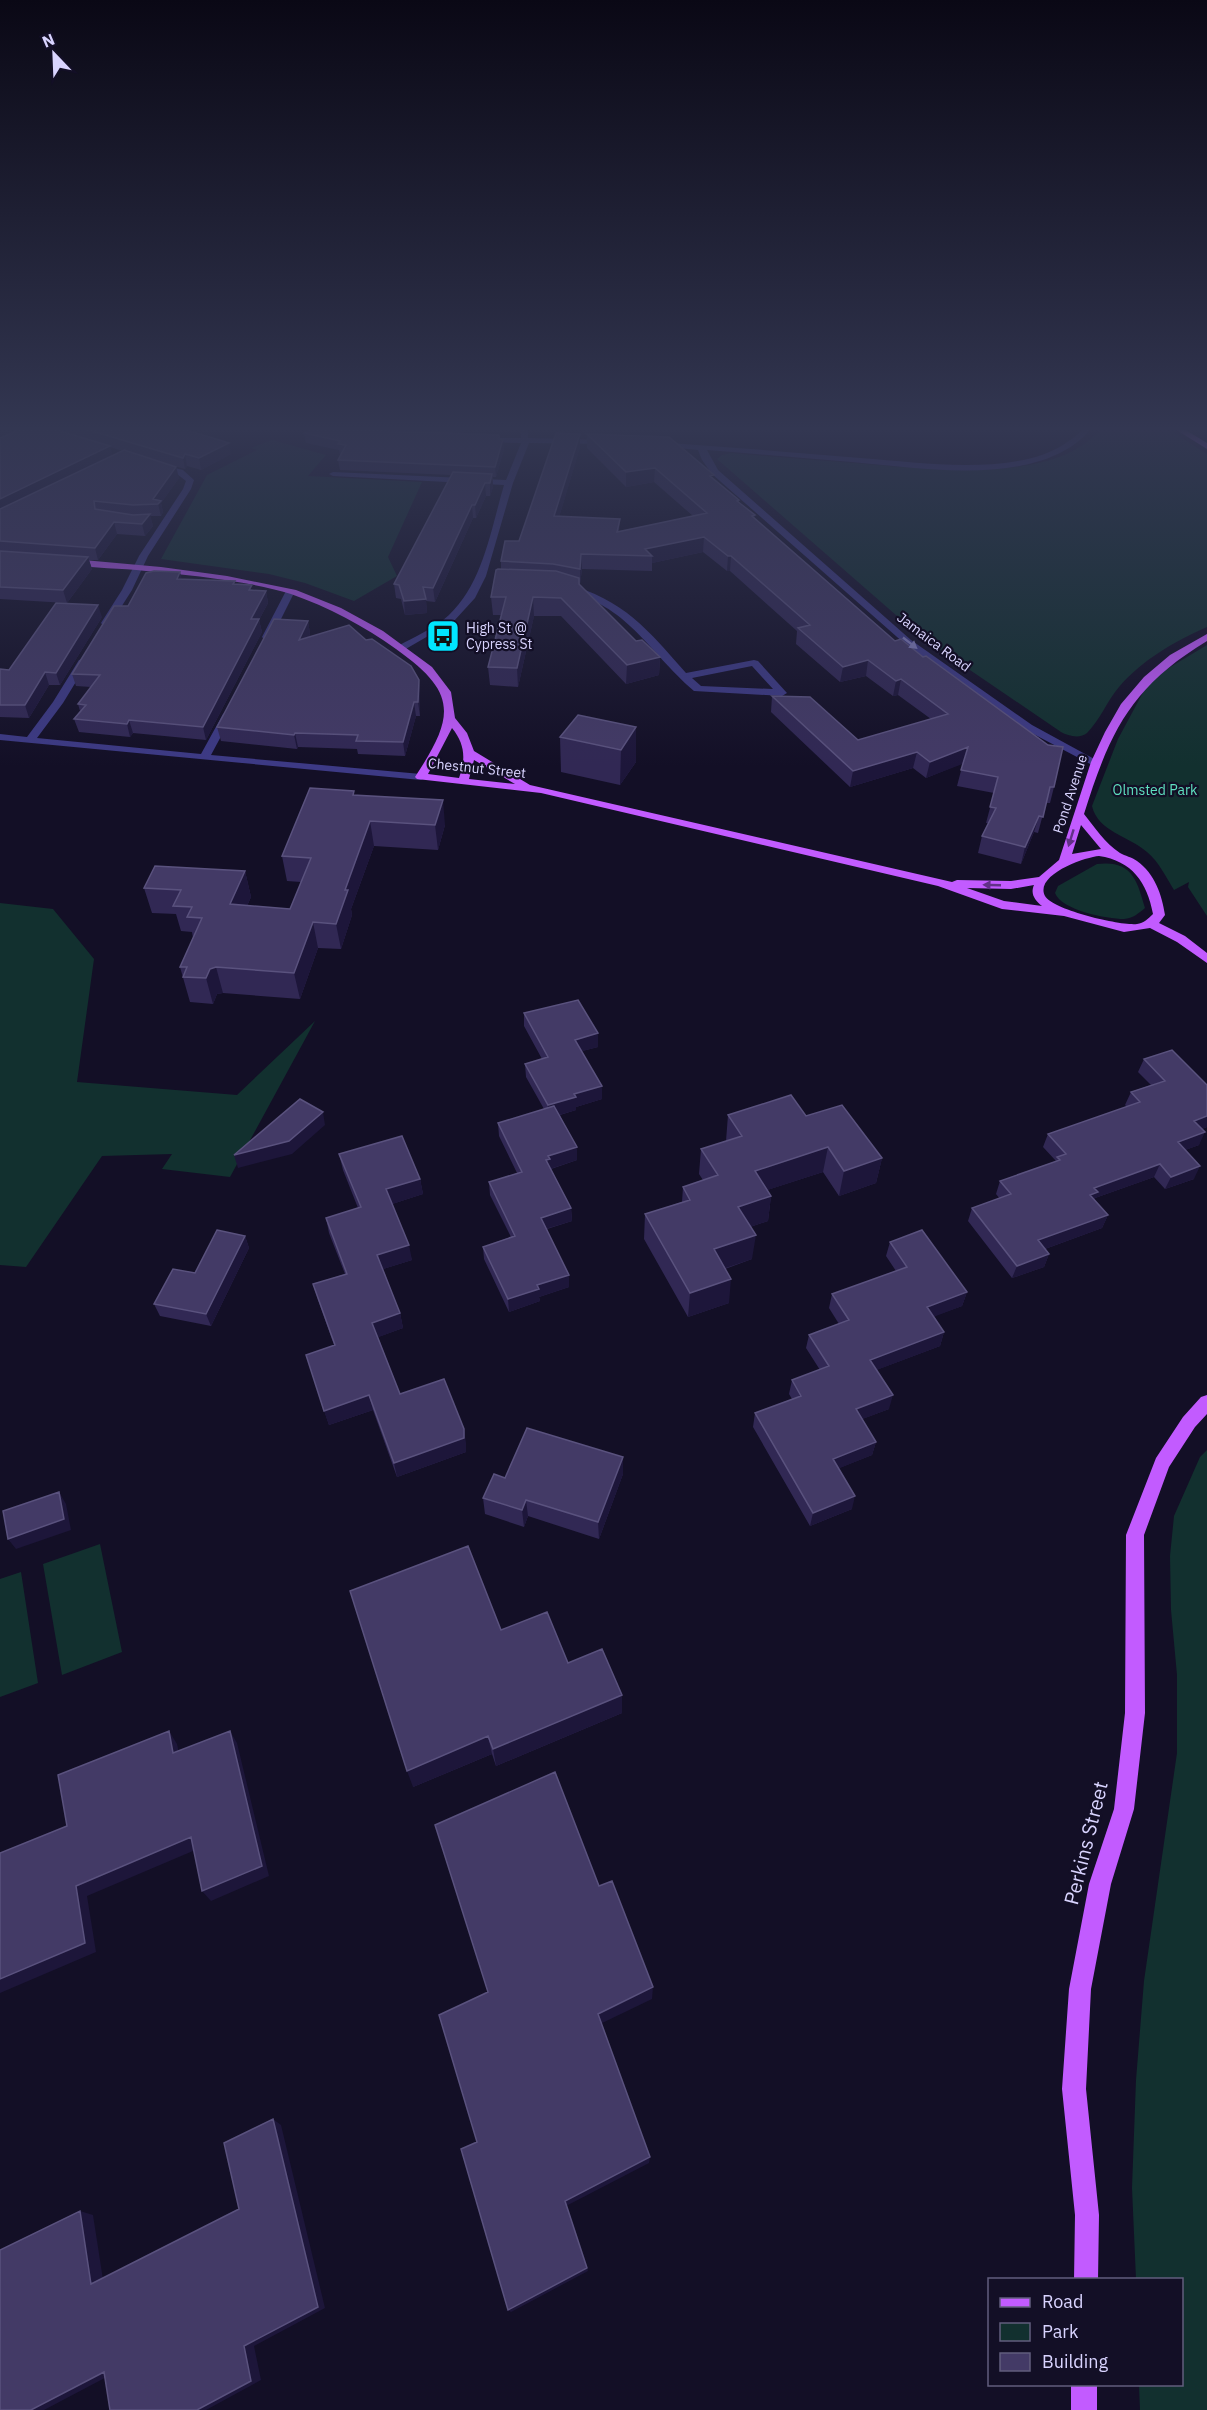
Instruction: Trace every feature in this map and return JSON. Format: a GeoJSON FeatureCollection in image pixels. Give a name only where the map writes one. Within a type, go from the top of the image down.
{"type":"FeatureCollection","features":[{"type":"Feature","properties":{"kind":"main road"},"geometry":{"type":"LineString","coordinates":[[66,561],[139,566],[230,579],[290,591],[354,618],[431,669],[446,689],[450,710],[449,718],[435,756],[421,777]]}},
{"type":"Feature","properties":{"kind":"main road","name":"Pond Avenue"},"geometry":{"type":"LineString","coordinates":[[1064,862],[1094,763],[1120,712],[1142,682],[1181,651],[1207,637]]}},
{"type":"Feature","properties":{"kind":"main road"},"geometry":{"type":"LineString","coordinates":[[449,718],[462,732],[471,753],[470,764],[463,781]]}},
{"type":"Feature","properties":{"kind":"main road"},"geometry":{"type":"LineString","coordinates":[[471,753],[533,789]]}},
{"type":"Feature","properties":{"kind":"main road","name":"Chestnut Street"},"geometry":{"type":"LineString","coordinates":[[421,777],[533,789],[942,883],[1002,904],[1062,913],[1122,927],[1136,928],[1151,924]]}},
{"type":"Feature","properties":{"kind":"main road"},"geometry":{"type":"LineString","coordinates":[[1079,815],[1100,842],[1116,855],[1139,867],[1146,876],[1158,906],[1159,915],[1151,924],[1181,939],[1207,959]]}},
{"type":"Feature","properties":{"kind":"main road"},"geometry":{"type":"LineString","coordinates":[[1062,913],[1046,905],[1038,896],[1038,887],[1042,880],[1064,862],[1089,853],[1116,855]]}},
{"type":"Feature","properties":{"kind":"main road","name":"Chestnut Street"},"geometry":{"type":"LineString","coordinates":[[942,883],[1011,885],[1042,880]]}},
{"type":"Feature","properties":{"kind":"main road","name":"Perkins Street"},"geometry":{"type":"LineString","coordinates":[[1086,2278],[1087,2215],[1074,2089],[1080,1989],[1100,1884],[1124,1809],[1135,1713],[1135,1535],[1162,1463],[1189,1422],[1207,1402]]}},
{"type":"Feature","properties":{"kind":"main road"},"geometry":{"type":"LineString","coordinates":[[1084,2386],[1084,2410]]}},
{"type":"Feature","properties":{"kind":"street"},"geometry":{"type":"LineString","coordinates":[[102,630],[155,541]]}},
{"type":"Feature","properties":{"kind":"street"},"geometry":{"type":"LineString","coordinates":[[401,648],[432,632],[451,618],[470,598],[479,581],[491,541]]}},
{"type":"Feature","properties":{"kind":"street","name":"Jamaica Road"},"geometry":{"type":"LineString","coordinates":[[795,541],[909,642],[1028,727],[1094,763]]}},
{"type":"Feature","properties":{"kind":"street"},"geometry":{"type":"LineString","coordinates":[[479,581],[494,580]]}},
{"type":"Feature","properties":{"kind":"street"},"geometry":{"type":"LineString","coordinates":[[554,584],[590,592],[618,608],[634,621],[684,677],[698,689],[782,693],[754,663],[684,677]]}},
{"type":"Feature","properties":{"kind":"street"},"geometry":{"type":"LineString","coordinates":[[263,644],[290,591]]}},
{"type":"Feature","properties":{"kind":"street"},"geometry":{"type":"LineString","coordinates":[[29,741],[58,703],[91,648]]}},
{"type":"Feature","properties":{"kind":"street"},"geometry":{"type":"LineString","coordinates":[[204,758],[214,743],[231,706]]}},
{"type":"Feature","properties":{"kind":"street","name":"Chestnut Street"},"geometry":{"type":"LineString","coordinates":[[0,737],[421,777]]}},
{"type":"Feature","properties":{"kind":"green space"},"geometry":{"type":"Polygon","coordinates":[[[171,541],[395,541],[388,557],[397,576],[354,601],[305,583],[269,574],[161,559],[171,541]]]}},
{"type":"Feature","properties":{"kind":"green space"},"geometry":{"type":"Polygon","coordinates":[[[812,541],[1207,541],[1207,627],[1171,645],[1138,668],[1115,692],[1092,728],[1084,735],[1070,736],[1061,732],[920,636],[812,541]]]}},
{"type":"Feature","properties":{"kind":"green space","name":"Olmsted Park"},"geometry":{"type":"Polygon","coordinates":[[[1207,645],[1207,916],[1188,887],[1189,882],[1174,890],[1151,856],[1140,846],[1107,828],[1095,815],[1092,806],[1118,739],[1147,685],[1167,669],[1207,645]]]}},
{"type":"Feature","properties":{"kind":"green space"},"geometry":{"type":"Polygon","coordinates":[[[1097,864],[1118,865],[1131,874],[1136,881],[1145,908],[1130,918],[1116,919],[1075,909],[1059,899],[1055,893],[1058,886],[1097,864]]]}},
{"type":"Feature","properties":{"kind":"green space"},"geometry":{"type":"Polygon","coordinates":[[[0,903],[53,909],[94,959],[77,1082],[237,1095],[315,1021],[230,1177],[162,1169],[172,1154],[102,1156],[26,1267],[0,1265],[0,903]]]}},
{"type":"Feature","properties":{"kind":"green space"},"geometry":{"type":"Polygon","coordinates":[[[1207,1450],[1207,2410],[1140,2410],[1139,2386],[1183,2386],[1183,2278],[1136,2278],[1132,2188],[1136,2080],[1144,1981],[1177,1753],[1177,1675],[1171,1610],[1170,1556],[1174,1516],[1200,1457],[1207,1450]]]}},
{"type":"Feature","properties":{"kind":"green space"},"geometry":{"type":"Polygon","coordinates":[[[100,1544],[122,1652],[62,1675],[43,1564],[100,1544]]]}},
{"type":"Feature","properties":{"kind":"green space"},"geometry":{"type":"Polygon","coordinates":[[[21,1572],[38,1683],[0,1697],[0,1579],[21,1572]]]}},
{"type":"Feature","properties":{"kind":"building"},"geometry":{"type":"Polygon","coordinates":[[[6,541],[100,541],[95,548],[6,541]]]}},
{"type":"Feature","properties":{"kind":"building"},"geometry":{"type":"Polygon","coordinates":[[[416,541],[455,541],[433,588],[423,587],[426,599],[404,601],[399,585],[394,584],[416,541]]]}},
{"type":"Feature","properties":{"kind":"building"},"geometry":{"type":"Polygon","coordinates":[[[505,541],[682,541],[645,549],[652,556],[581,554],[580,569],[553,564],[501,561],[505,541]]]}},
{"type":"Feature","properties":{"kind":"building"},"geometry":{"type":"Polygon","coordinates":[[[710,541],[781,541],[895,641],[901,639],[1048,745],[1063,747],[1054,787],[1050,787],[1043,817],[1039,816],[1025,847],[982,836],[996,808],[990,807],[998,777],[961,770],[968,747],[930,762],[917,752],[853,771],[772,696],[810,697],[858,740],[948,714],[901,679],[896,681],[868,660],[843,667],[798,628],[810,625],[731,556],[710,541]]]}},
{"type":"Feature","properties":{"kind":"building"},"geometry":{"type":"Polygon","coordinates":[[[0,551],[88,557],[63,590],[0,587],[0,551]]]}},
{"type":"Feature","properties":{"kind":"building"},"geometry":{"type":"Polygon","coordinates":[[[498,569],[556,571],[579,578],[579,584],[636,641],[642,640],[660,657],[627,665],[561,598],[533,597],[517,668],[488,667],[506,597],[491,597],[498,569]]]}},
{"type":"Feature","properties":{"kind":"building"},"geometry":{"type":"Polygon","coordinates":[[[180,572],[177,579],[235,581],[233,584],[252,585],[249,590],[266,591],[251,619],[259,619],[203,727],[129,720],[127,724],[74,719],[86,705],[78,704],[100,675],[72,674],[114,606],[128,606],[146,573],[180,572]]]}},
{"type":"Feature","properties":{"kind":"building"},"geometry":{"type":"Polygon","coordinates":[[[56,603],[98,605],[56,673],[45,672],[25,705],[0,705],[0,669],[9,670],[56,603]]]}},
{"type":"Feature","properties":{"kind":"building"},"geometry":{"type":"Polygon","coordinates":[[[274,619],[308,621],[299,640],[349,625],[366,640],[372,639],[411,666],[419,680],[418,702],[414,702],[403,742],[356,741],[358,735],[295,733],[294,735],[217,727],[274,619]]]}},
{"type":"Feature","properties":{"kind":"building"},"geometry":{"type":"Polygon","coordinates":[[[578,715],[636,727],[621,750],[560,737],[578,715]]]}},
{"type":"Feature","properties":{"kind":"building"},"geometry":{"type":"Polygon","coordinates":[[[310,788],[354,791],[353,795],[443,800],[435,825],[370,821],[345,890],[348,890],[336,924],[313,922],[294,973],[216,967],[210,969],[206,978],[183,977],[187,967],[180,967],[202,918],[187,917],[192,907],[173,906],[181,890],[144,888],[155,866],[245,871],[230,904],[290,909],[311,858],[282,856],[310,788]]]}},
{"type":"Feature","properties":{"kind":"building"},"geometry":{"type":"Polygon","coordinates":[[[578,1000],[598,1033],[575,1040],[602,1086],[548,1105],[525,1064],[548,1057],[524,1013],[578,1000]]]}},
{"type":"Feature","properties":{"kind":"building"},"geometry":{"type":"Polygon","coordinates":[[[1172,1050],[1207,1085],[1207,1116],[1194,1121],[1205,1132],[1178,1142],[1200,1166],[1171,1177],[1160,1164],[1094,1188],[1098,1192],[1090,1195],[1108,1215],[1038,1240],[1049,1254],[1017,1266],[972,1208],[1011,1194],[1000,1181],[1060,1160],[1057,1157],[1066,1154],[1048,1134],[1140,1102],[1131,1092],[1165,1081],[1144,1059],[1172,1050]]]}},
{"type":"Feature","properties":{"kind":"building"},"geometry":{"type":"Polygon","coordinates":[[[791,1095],[806,1116],[842,1105],[882,1158],[844,1171],[828,1147],[755,1171],[771,1196],[738,1207],[756,1235],[714,1249],[731,1279],[690,1293],[645,1214],[690,1200],[683,1187],[718,1175],[701,1149],[742,1136],[728,1115],[791,1095]]]}},
{"type":"Feature","properties":{"kind":"building"},"geometry":{"type":"Polygon","coordinates":[[[300,1099],[323,1112],[289,1141],[234,1155],[300,1099]]]}},
{"type":"Feature","properties":{"kind":"building"},"geometry":{"type":"Polygon","coordinates":[[[554,1106],[577,1147],[548,1156],[550,1159],[546,1160],[571,1208],[541,1218],[569,1275],[537,1285],[539,1289],[508,1299],[483,1247],[515,1236],[489,1182],[522,1172],[498,1123],[554,1106]]]}},
{"type":"Feature","properties":{"kind":"building"},"geometry":{"type":"Polygon","coordinates":[[[402,1136],[420,1179],[386,1189],[409,1245],[377,1255],[400,1313],[372,1323],[400,1394],[444,1379],[464,1429],[464,1438],[394,1463],[369,1395],[324,1411],[306,1355],[335,1345],[313,1284],[347,1274],[326,1218],[361,1207],[339,1154],[402,1136]]]}},
{"type":"Feature","properties":{"kind":"building"},"geometry":{"type":"Polygon","coordinates":[[[217,1230],[245,1236],[206,1314],[154,1304],[173,1269],[195,1273],[217,1230]]]}},
{"type":"Feature","properties":{"kind":"building"},"geometry":{"type":"Polygon","coordinates":[[[922,1230],[967,1292],[927,1307],[944,1332],[870,1360],[893,1395],[856,1409],[876,1442],[833,1459],[855,1496],[813,1513],[755,1413],[801,1396],[792,1380],[829,1366],[809,1335],[849,1320],[832,1294],[907,1267],[890,1242],[922,1230]]]}},
{"type":"Feature","properties":{"kind":"building"},"geometry":{"type":"Polygon","coordinates":[[[527,1428],[623,1457],[598,1522],[526,1500],[522,1510],[483,1498],[494,1474],[505,1478],[527,1428]]]}},
{"type":"Feature","properties":{"kind":"building"},"geometry":{"type":"Polygon","coordinates":[[[59,1492],[64,1519],[8,1539],[3,1511],[59,1492]]]}},
{"type":"Feature","properties":{"kind":"building"},"geometry":{"type":"Polygon","coordinates":[[[468,1546],[501,1630],[547,1612],[568,1663],[602,1649],[622,1695],[493,1749],[488,1736],[407,1771],[350,1591],[468,1546]]]}},
{"type":"Feature","properties":{"kind":"building"},"geometry":{"type":"Polygon","coordinates":[[[169,1731],[173,1753],[230,1731],[262,1866],[202,1891],[191,1837],[76,1886],[85,1943],[0,1979],[0,1853],[67,1826],[58,1775],[169,1731]]]}},
{"type":"Feature","properties":{"kind":"building"},"geometry":{"type":"Polygon","coordinates":[[[555,1772],[599,1886],[612,1881],[653,1987],[598,2014],[650,2157],[565,2201],[587,2268],[508,2310],[461,2149],[477,2142],[439,2015],[488,1992],[435,1825],[555,1772]]]}},
{"type":"Feature","properties":{"kind":"building"},"geometry":{"type":"Polygon","coordinates":[[[273,2119],[318,2307],[244,2346],[251,2381],[197,2410],[110,2410],[104,2372],[31,2410],[0,2410],[0,2250],[80,2211],[91,2284],[239,2209],[224,2143],[273,2119]]]}},
{"type":"Feature","properties":{"kind":"place","name":"High St @ Cypress St"},"geometry":{"type":"Point","coordinates":[443,636]}}]}
